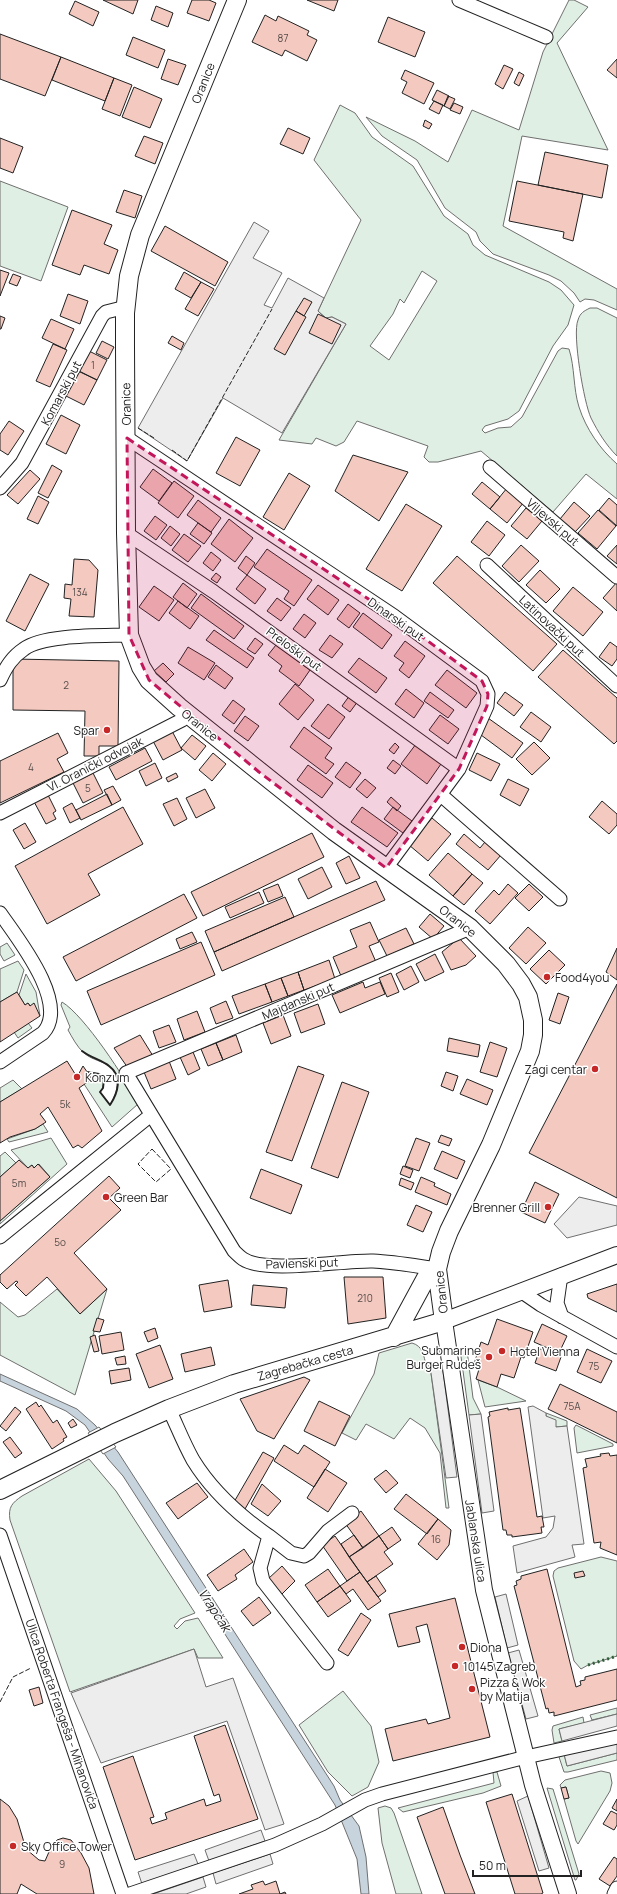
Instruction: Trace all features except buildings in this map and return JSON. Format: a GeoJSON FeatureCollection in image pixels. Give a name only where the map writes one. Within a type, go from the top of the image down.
{"type":"FeatureCollection","features":[{"type":"Feature","properties":{"kind":"main road","name":"Oranice"},"geometry":{"type":"LineString","coordinates":[[237,0],[139,239],[129,276],[126,307],[126,533],[129,635],[141,667],[149,680],[188,715],[334,831],[470,928],[493,950],[521,984],[528,997],[532,1011],[533,1035],[530,1051],[491,1145],[444,1244],[437,1269],[444,1321]]}},
{"type":"Feature","properties":{"kind":"main road"},"geometry":{"type":"LineString","coordinates":[[394,1337],[426,1278],[437,1269]]}},
{"type":"Feature","properties":{"kind":"main road","name":"Zagrebačka cesta"},"geometry":{"type":"LineString","coordinates":[[0,1490],[115,1433],[169,1409],[234,1384],[444,1321]]}},
{"type":"Feature","properties":{"kind":"street"},"geometry":{"type":"LineString","coordinates":[[459,0],[546,37]]}},
{"type":"Feature","properties":{"kind":"street","name":"Komarski put"},"geometry":{"type":"LineString","coordinates":[[0,488],[22,463],[102,316],[106,312],[126,307]]}},
{"type":"Feature","properties":{"kind":"street","name":"Dinarski put"},"geometry":{"type":"LineString","coordinates":[[126,438],[388,613],[482,681],[488,694],[487,706],[459,769],[386,868]]}},
{"type":"Feature","properties":{"kind":"street","name":"Viljevski put"},"geometry":{"type":"LineString","coordinates":[[490,467],[617,577]]}},
{"type":"Feature","properties":{"kind":"street","name":"Preloški put"},"geometry":{"type":"LineString","coordinates":[[126,533],[214,592],[459,769]]}},
{"type":"Feature","properties":{"kind":"street","name":"Latinovački put"},"geometry":{"type":"LineString","coordinates":[[487,565],[617,686]]}},
{"type":"Feature","properties":{"kind":"street"},"geometry":{"type":"LineString","coordinates":[[0,680],[8,663],[25,648],[51,639],[129,635]]}},
{"type":"Feature","properties":{"kind":"street","name":"VI. Oranički odvojak"},"geometry":{"type":"LineString","coordinates":[[0,813],[182,720],[188,715]]}},
{"type":"Feature","properties":{"kind":"street"},"geometry":{"type":"LineString","coordinates":[[441,795],[560,899]]}},
{"type":"Feature","properties":{"kind":"street"},"geometry":{"type":"LineString","coordinates":[[0,913],[44,983],[49,996],[51,1013],[48,1027],[43,1033],[0,1062]]}},
{"type":"Feature","properties":{"kind":"street","name":"Majdanski put"},"geometry":{"type":"LineString","coordinates":[[126,1073],[470,928]]}},
{"type":"Feature","properties":{"kind":"street","name":"Pavlenski put"},"geometry":{"type":"LineString","coordinates":[[126,1073],[234,1251],[243,1260],[258,1264],[278,1266],[373,1261],[437,1269]]}},
{"type":"Feature","properties":{"kind":"street"},"geometry":{"type":"LineString","coordinates":[[0,1237],[151,1115]]}},
{"type":"Feature","properties":{"kind":"street","name":"Zagrebačka cesta"},"geometry":{"type":"LineString","coordinates":[[444,1321],[522,1292],[560,1275],[617,1255]]}},
{"type":"Feature","properties":{"kind":"street"},"geometry":{"type":"LineString","coordinates":[[560,1275],[557,1304],[562,1317]]}},
{"type":"Feature","properties":{"kind":"street"},"geometry":{"type":"LineString","coordinates":[[522,1292],[541,1305],[617,1347]]}},
{"type":"Feature","properties":{"kind":"street","name":"Jablanska ulica"},"geometry":{"type":"LineString","coordinates":[[444,1321],[484,1590],[544,1823],[568,1894]]}},
{"type":"Feature","properties":{"kind":"street"},"geometry":{"type":"LineString","coordinates":[[169,1409],[193,1459],[209,1482],[245,1519],[291,1553],[304,1556],[309,1553],[328,1531],[352,1513]]}},
{"type":"Feature","properties":{"kind":"street","name":"Ulica Roberta Frangeša - Mihanovića"},"geometry":{"type":"LineString","coordinates":[[0,1535],[124,1894]]}},
{"type":"Feature","properties":{"kind":"street"},"geometry":{"type":"LineString","coordinates":[[269,1536],[260,1568],[263,1581],[327,1663]]}},
{"type":"Feature","properties":{"kind":"street"},"geometry":{"type":"LineString","coordinates":[[130,1894],[275,1845],[299,1835],[358,1804],[398,1789],[617,1736]]}},
{"type":"Feature","properties":{"kind":"street"},"geometry":{"type":"LineString","coordinates":[[614,1894],[617,1888]]}},
{"type":"Feature","properties":{"kind":"highlighted area"},"geometry":{"type":"Polygon","coordinates":[[[127,438],[394,616],[482,681],[488,694],[487,706],[459,769],[386,868],[259,772],[149,680],[129,635],[127,438]]]}},
{"type":"Feature","properties":{"kind":"green space"},"geometry":{"type":"Polygon","coordinates":[[[569,0],[574,0],[588,7],[557,43],[608,150],[522,136],[503,226],[617,289],[617,310],[594,300],[585,299],[580,302],[574,293],[561,281],[493,254],[480,241],[476,232],[445,208],[417,160],[382,136],[366,117],[415,141],[448,162],[472,110],[519,130],[543,52],[569,0]]]}},
{"type":"Feature","properties":{"kind":"green space"},"geometry":{"type":"Polygon","coordinates":[[[340,105],[355,113],[372,137],[413,166],[444,216],[468,234],[473,245],[485,255],[549,282],[561,290],[574,305],[568,325],[553,346],[519,411],[508,419],[485,426],[482,430],[485,433],[498,428],[511,427],[522,417],[558,351],[562,348],[569,349],[577,400],[582,415],[594,438],[617,464],[617,499],[586,474],[553,512],[481,451],[438,462],[429,462],[424,457],[428,446],[357,421],[344,442],[336,446],[316,438],[312,444],[279,440],[346,324],[332,317],[326,318],[318,311],[361,220],[314,160],[340,105]],[[422,271],[404,303],[400,299],[393,314],[370,346],[389,360],[437,281],[422,271]]]}},
{"type":"Feature","properties":{"kind":"green space"},"geometry":{"type":"Polygon","coordinates":[[[0,181],[68,207],[41,281],[0,266],[0,181]]]}},
{"type":"Feature","properties":{"kind":"green space"},"geometry":{"type":"Polygon","coordinates":[[[590,308],[597,308],[617,318],[617,456],[602,438],[591,418],[582,384],[578,353],[577,328],[580,316],[584,311],[590,308]]]}},
{"type":"Feature","properties":{"kind":"green space"},"geometry":{"type":"Polygon","coordinates":[[[7,943],[15,955],[4,961],[0,954],[0,947],[7,943]]]}},
{"type":"Feature","properties":{"kind":"green space"},"geometry":{"type":"Polygon","coordinates":[[[18,961],[24,970],[17,992],[0,1002],[0,969],[18,961]]]}},
{"type":"Feature","properties":{"kind":"green space"},"geometry":{"type":"Polygon","coordinates":[[[26,974],[36,992],[40,1016],[28,1003],[25,1005],[19,995],[26,974]]]}},
{"type":"Feature","properties":{"kind":"green space"},"geometry":{"type":"Polygon","coordinates":[[[62,1002],[82,1020],[93,1034],[125,1080],[138,1104],[112,1127],[84,1084],[92,1079],[87,1072],[99,1074],[104,1079],[103,1088],[100,1092],[110,1105],[117,1088],[117,1077],[115,1072],[106,1064],[92,1058],[79,1048],[68,1030],[70,1027],[61,1005],[62,1002]]]}},
{"type":"Feature","properties":{"kind":"green space"},"geometry":{"type":"Polygon","coordinates":[[[28,1023],[32,1028],[18,1038],[14,1032],[28,1023]]]}},
{"type":"Feature","properties":{"kind":"green space"},"geometry":{"type":"Polygon","coordinates":[[[13,1080],[22,1089],[0,1102],[0,1088],[13,1080]]]}},
{"type":"Feature","properties":{"kind":"green space"},"geometry":{"type":"Polygon","coordinates":[[[43,1124],[48,1132],[9,1142],[7,1139],[35,1129],[43,1124]]]}},
{"type":"Feature","properties":{"kind":"green space"},"geometry":{"type":"Polygon","coordinates":[[[51,1138],[67,1164],[0,1224],[0,1221],[50,1177],[39,1164],[34,1168],[32,1165],[28,1168],[11,1150],[51,1138]]]}},
{"type":"Feature","properties":{"kind":"green space"},"geometry":{"type":"Polygon","coordinates":[[[5,1152],[16,1163],[0,1177],[0,1156],[5,1152]]]}},
{"type":"Feature","properties":{"kind":"green space"},"geometry":{"type":"Polygon","coordinates":[[[57,1289],[80,1314],[107,1289],[75,1395],[0,1355],[0,1302],[18,1317],[25,1315],[57,1289]]]}},
{"type":"Feature","properties":{"kind":"green space"},"geometry":{"type":"Polygon","coordinates":[[[412,1343],[419,1346],[424,1355],[426,1366],[430,1366],[449,1508],[446,1508],[440,1453],[425,1428],[410,1418],[394,1439],[366,1424],[356,1440],[342,1433],[374,1374],[379,1353],[412,1343]]]}},
{"type":"Feature","properties":{"kind":"green space"},"geometry":{"type":"Polygon","coordinates":[[[460,1349],[467,1350],[473,1398],[481,1414],[469,1415],[460,1349]]]}},
{"type":"Feature","properties":{"kind":"green space"},"geometry":{"type":"Polygon","coordinates":[[[478,1380],[497,1387],[526,1401],[485,1407],[478,1380]]]}},
{"type":"Feature","properties":{"kind":"green space"},"geometry":{"type":"Polygon","coordinates":[[[546,1413],[567,1421],[567,1426],[556,1427],[546,1416],[546,1413]]]}},
{"type":"Feature","properties":{"kind":"green space"},"geometry":{"type":"Polygon","coordinates":[[[576,1425],[613,1444],[613,1446],[577,1453],[574,1428],[576,1425]]]}},
{"type":"Feature","properties":{"kind":"green space"},"geometry":{"type":"Polygon","coordinates":[[[89,1459],[116,1491],[195,1613],[180,1619],[174,1626],[177,1629],[185,1621],[198,1618],[223,1658],[198,1658],[194,1649],[70,1692],[10,1520],[10,1509],[13,1503],[22,1496],[89,1459]]]}},
{"type":"Feature","properties":{"kind":"green space"},"geometry":{"type":"Polygon","coordinates":[[[601,1557],[617,1561],[617,1656],[588,1665],[581,1669],[574,1661],[553,1576],[554,1571],[558,1568],[601,1557]]]}},
{"type":"Feature","properties":{"kind":"green space"},"geometry":{"type":"Polygon","coordinates":[[[343,1691],[371,1726],[379,1762],[368,1787],[352,1796],[328,1772],[299,1725],[343,1691]]]}},
{"type":"Feature","properties":{"kind":"green space"},"geometry":{"type":"Polygon","coordinates":[[[617,1708],[617,1714],[592,1720],[590,1715],[617,1708]]]}},
{"type":"Feature","properties":{"kind":"green space"},"geometry":{"type":"Polygon","coordinates":[[[583,1717],[584,1723],[559,1729],[562,1741],[554,1743],[552,1730],[553,1726],[583,1717]]]}},
{"type":"Feature","properties":{"kind":"green space"},"geometry":{"type":"Polygon","coordinates":[[[617,1753],[617,1760],[568,1772],[564,1772],[559,1757],[564,1754],[567,1766],[617,1753]]]}},
{"type":"Feature","properties":{"kind":"green space"},"geometry":{"type":"Polygon","coordinates":[[[601,1771],[610,1773],[612,1783],[610,1791],[578,1844],[564,1799],[569,1798],[566,1787],[561,1788],[560,1785],[565,1780],[601,1771]]]}},
{"type":"Feature","properties":{"kind":"green space"},"geometry":{"type":"Polygon","coordinates":[[[493,1772],[497,1772],[501,1786],[483,1793],[403,1812],[398,1808],[494,1783],[493,1772]]]}},
{"type":"Feature","properties":{"kind":"green space"},"geometry":{"type":"Polygon","coordinates":[[[547,1788],[553,1789],[579,1874],[576,1880],[575,1880],[547,1788]]]}},
{"type":"Feature","properties":{"kind":"green space"},"geometry":{"type":"Polygon","coordinates":[[[385,1806],[391,1808],[394,1813],[422,1894],[396,1894],[382,1843],[378,1808],[385,1806]]]}},
{"type":"Feature","properties":{"kind":"shaded area"},"geometry":{"type":"Polygon","coordinates":[[[254,222],[269,231],[253,258],[282,273],[264,305],[272,308],[288,278],[324,298],[318,311],[322,315],[326,318],[332,317],[346,324],[282,433],[223,398],[187,461],[138,428],[254,222]]]}},
{"type":"Feature","properties":{"kind":"shaded area"},"geometry":{"type":"Polygon","coordinates":[[[579,1197],[617,1206],[617,1225],[567,1238],[554,1224],[579,1197]]]}},
{"type":"Feature","properties":{"kind":"shaded area"},"geometry":{"type":"Polygon","coordinates":[[[442,1364],[457,1477],[446,1478],[430,1366],[442,1364]]]}},
{"type":"Feature","properties":{"kind":"shaded area"},"geometry":{"type":"Polygon","coordinates":[[[533,1406],[546,1413],[546,1416],[556,1420],[556,1427],[567,1426],[584,1544],[572,1545],[575,1557],[517,1573],[513,1546],[546,1537],[553,1528],[555,1516],[543,1518],[528,1407],[533,1406]]]}},
{"type":"Feature","properties":{"kind":"shaded area"},"geometry":{"type":"Polygon","coordinates":[[[481,1414],[494,1511],[482,1513],[469,1415],[481,1414]]]}},
{"type":"Feature","properties":{"kind":"shaded area"},"geometry":{"type":"Polygon","coordinates":[[[506,1594],[518,1645],[507,1648],[495,1597],[506,1594]]]}},
{"type":"Feature","properties":{"kind":"shaded area"},"geometry":{"type":"Polygon","coordinates":[[[194,1649],[206,1687],[233,1678],[284,1824],[265,1830],[227,1721],[101,1763],[71,1693],[194,1649]]]}},
{"type":"Feature","properties":{"kind":"shaded area"},"geometry":{"type":"Polygon","coordinates":[[[519,1650],[538,1716],[526,1719],[508,1653],[519,1650]]]}},
{"type":"Feature","properties":{"kind":"shaded area"},"geometry":{"type":"Polygon","coordinates":[[[617,1714],[617,1726],[562,1741],[559,1729],[617,1714]]]}},
{"type":"Feature","properties":{"kind":"shaded area"},"geometry":{"type":"Polygon","coordinates":[[[617,1741],[617,1753],[567,1766],[564,1754],[617,1741]]]}},
{"type":"Feature","properties":{"kind":"shaded area"},"geometry":{"type":"Polygon","coordinates":[[[528,1796],[549,1868],[539,1871],[517,1801],[528,1796]]]}},
{"type":"Feature","properties":{"kind":"shaded area"},"geometry":{"type":"Polygon","coordinates":[[[261,1830],[265,1841],[209,1861],[205,1850],[261,1830]]]}},
{"type":"Feature","properties":{"kind":"shaded area"},"geometry":{"type":"Polygon","coordinates":[[[194,1854],[198,1864],[142,1884],[138,1872],[194,1854]]]}},
{"type":"Feature","properties":{"kind":"shaded area"},"geometry":{"type":"Polygon","coordinates":[[[270,1854],[273,1864],[216,1884],[213,1873],[270,1854]]]}},
{"type":"Feature","properties":{"kind":"shaded area"},"geometry":{"type":"Polygon","coordinates":[[[203,1877],[206,1887],[186,1894],[153,1894],[203,1877]]]}},
{"type":"Feature","properties":{"kind":"water","name":"Vrapčak"},"geometry":{"type":"Polygon","coordinates":[[[0,1374],[77,1409],[95,1425],[118,1452],[334,1786],[340,1800],[359,1826],[366,1857],[369,1894],[361,1894],[357,1859],[335,1805],[123,1476],[108,1459],[85,1425],[66,1411],[0,1381],[0,1374]]]}},
{"type":"Feature","properties":{"kind":"pier"},"geometry":{"type":"Polygon","coordinates":[[[99,1427],[116,1447],[103,1454],[88,1433],[99,1427]]]}},
{"type":"Feature","properties":{"kind":"hedge"},"geometry":{"type":"LineString","coordinates":[[588,1665],[617,1656]]}},
{"type":"Feature","properties":{"kind":"fence"},"geometry":{"type":"LineString","coordinates":[[172,450],[187,461],[272,309]]}},
{"type":"Feature","properties":{"kind":"fence"},"geometry":{"type":"LineString","coordinates":[[138,428],[154,438]]}},
{"type":"Feature","properties":{"kind":"fence"},"geometry":{"type":"LineString","coordinates":[[152,1149],[171,1169],[156,1182],[138,1164],[152,1149]]}},
{"type":"Feature","properties":{"kind":"fence"},"geometry":{"type":"LineString","coordinates":[[0,1702],[13,1677],[31,1668]]}},
{"type":"Feature","properties":{"kind":"wall"},"geometry":{"type":"LineString","coordinates":[[82,1051],[106,1064],[116,1075],[118,1085],[110,1105],[100,1092],[103,1088],[104,1079],[99,1074],[87,1072]]}},
{"type":"Feature","properties":{"kind":"place","name":"Spar"},"geometry":{"type":"Point","coordinates":[107,730]}},
{"type":"Feature","properties":{"kind":"place","name":"Food4you"},"geometry":{"type":"Point","coordinates":[547,977]}},
{"type":"Feature","properties":{"kind":"place","name":"Zagi centar"},"geometry":{"type":"Point","coordinates":[595,1069]}},
{"type":"Feature","properties":{"kind":"place","name":"Konzum"},"geometry":{"type":"Point","coordinates":[77,1077]}},
{"type":"Feature","properties":{"kind":"place","name":"Green Bar"},"geometry":{"type":"Point","coordinates":[106,1197]}},
{"type":"Feature","properties":{"kind":"place","name":"Brenner Grill"},"geometry":{"type":"Point","coordinates":[548,1207]}},
{"type":"Feature","properties":{"kind":"place","name":"Hotel Vienna"},"geometry":{"type":"Point","coordinates":[502,1351]}},
{"type":"Feature","properties":{"kind":"place","name":"Submarine Burger Rudeš"},"geometry":{"type":"Point","coordinates":[489,1357]}},
{"type":"Feature","properties":{"kind":"place","name":"Diona"},"geometry":{"type":"Point","coordinates":[462,1647]}},
{"type":"Feature","properties":{"kind":"place","name":"10145 Zagreb"},"geometry":{"type":"Point","coordinates":[455,1666]}},
{"type":"Feature","properties":{"kind":"place","name":"Pizza & Wok by Matija"},"geometry":{"type":"Point","coordinates":[472,1689]}},
{"type":"Feature","properties":{"kind":"place","name":"Sky Office Tower"},"geometry":{"type":"Point","coordinates":[13,1846]}}]}
